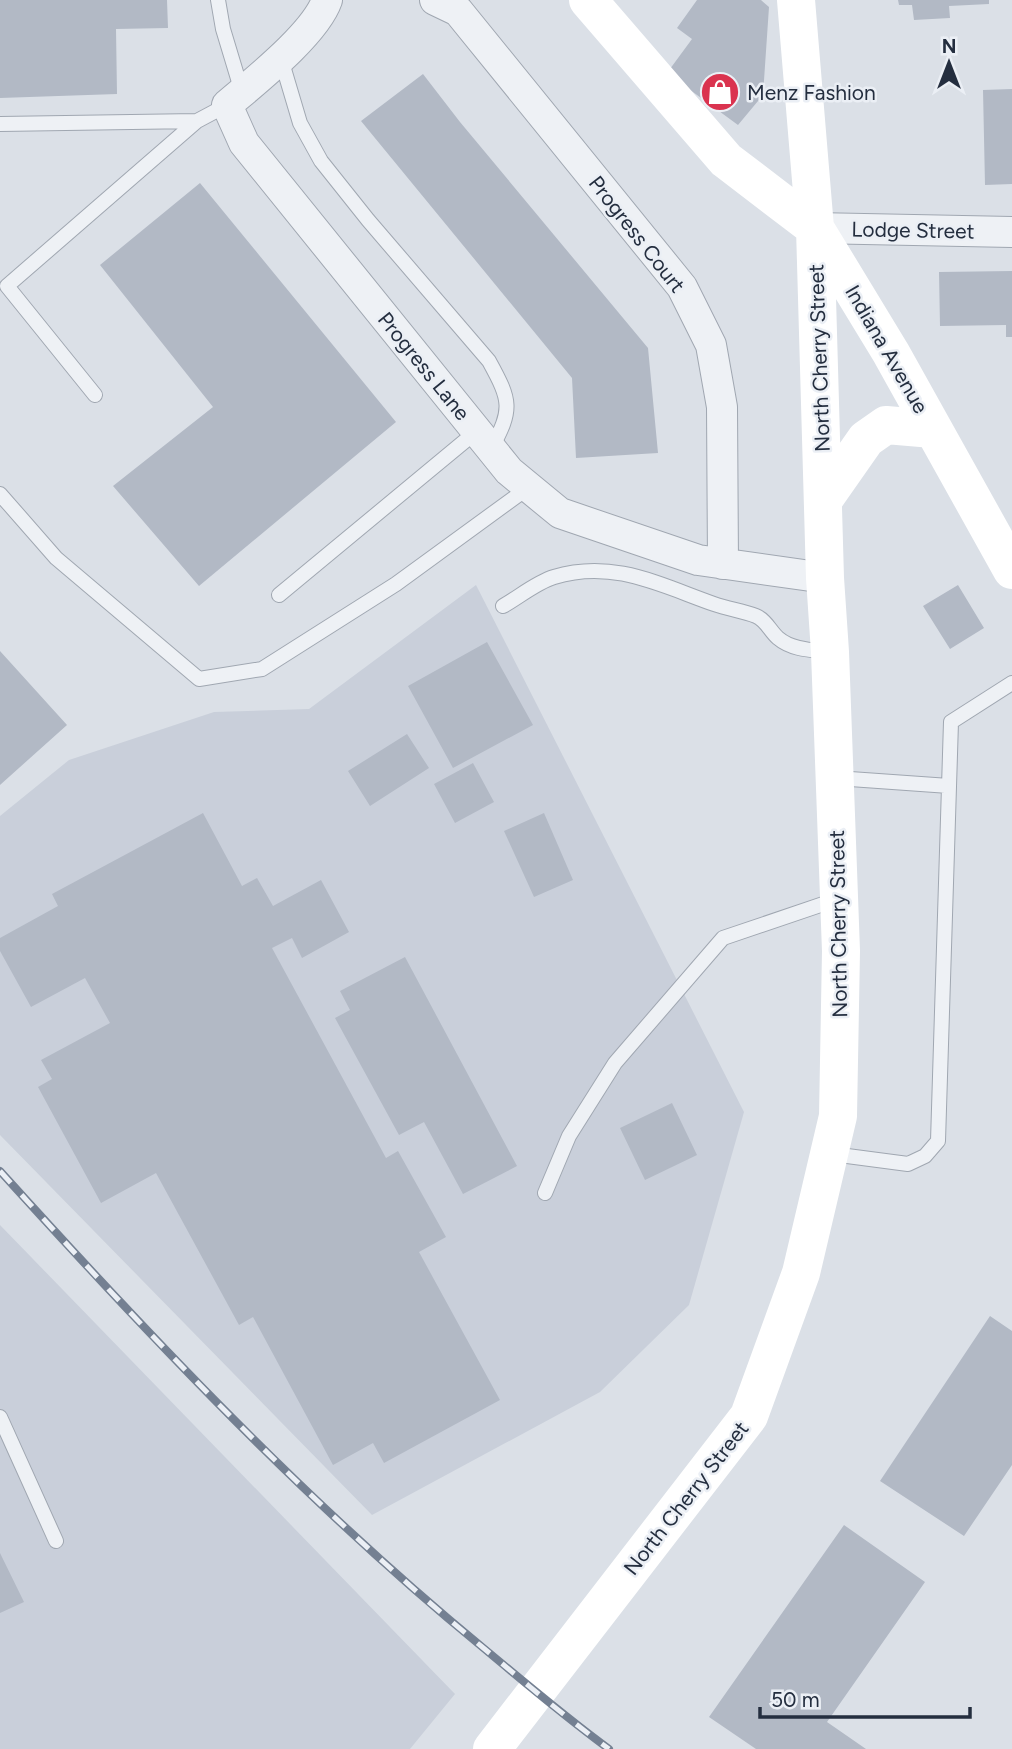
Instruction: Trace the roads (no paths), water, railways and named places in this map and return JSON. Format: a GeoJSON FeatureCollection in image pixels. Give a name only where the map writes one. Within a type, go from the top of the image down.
{"type":"FeatureCollection","features":[{"type":"Feature","properties":{"kind":"main road","name":"Indiana Avenue"},"geometry":{"type":"LineString","coordinates":[[588,0],[726,160],[814,228],[891,353],[1012,570]]}},
{"type":"Feature","properties":{"kind":"main road","name":"North Cherry Street"},"geometry":{"type":"LineString","coordinates":[[492,1749],[749,1416],[801,1273],[838,1116],[841,951],[835,778],[825,578],[814,228],[796,0]]}},
{"type":"Feature","properties":{"kind":"main road"},"geometry":{"type":"LineString","coordinates":[[824,499],[866,439],[887,425],[933,429]]}},
{"type":"Feature","properties":{"kind":"street"},"geometry":{"type":"LineString","coordinates":[[235,99],[281,59],[323,11],[327,0]]}},
{"type":"Feature","properties":{"kind":"street","name":"Progress Court"},"geometry":{"type":"LineString","coordinates":[[435,0],[458,11],[681,287],[710,345],[722,407],[723,565]]}},
{"type":"Feature","properties":{"kind":"street","name":"Progress Lane"},"geometry":{"type":"LineString","coordinates":[[235,99],[244,143],[509,471],[560,513],[698,560],[825,578]]}},
{"type":"Feature","properties":{"kind":"street","name":"Lodge Street"},"geometry":{"type":"LineString","coordinates":[[814,228],[1012,232]]}},
{"type":"Feature","properties":{"kind":"lane"},"geometry":{"type":"LineString","coordinates":[[94,395],[3,284],[197,121],[235,99],[218,0]]}},
{"type":"Feature","properties":{"kind":"lane"},"geometry":{"type":"LineString","coordinates":[[279,595],[502,429],[509,406],[503,387],[489,362],[321,161],[300,123],[281,59]]}},
{"type":"Feature","properties":{"kind":"lane"},"geometry":{"type":"LineString","coordinates":[[0,124],[197,121]]}},
{"type":"Feature","properties":{"kind":"lane"},"geometry":{"type":"LineString","coordinates":[[0,494],[57,558],[198,679],[262,669],[396,584],[529,487]]}},
{"type":"Feature","properties":{"kind":"lane"},"geometry":{"type":"LineString","coordinates":[[503,606],[552,578],[589,570],[607,570],[629,574],[734,611],[755,615],[764,620],[786,643],[797,648],[830,652]]}},
{"type":"Feature","properties":{"kind":"lane"},"geometry":{"type":"LineString","coordinates":[[829,1154],[908,1164],[925,1156],[939,1140],[951,722],[1012,683]]}},
{"type":"Feature","properties":{"kind":"lane"},"geometry":{"type":"LineString","coordinates":[[835,778],[949,786]]}},
{"type":"Feature","properties":{"kind":"lane"},"geometry":{"type":"LineString","coordinates":[[545,1193],[569,1136],[615,1063],[723,939],[839,899]]}},
{"type":"Feature","properties":{"kind":"lane"},"geometry":{"type":"LineString","coordinates":[[0,1417],[56,1541]]}},
{"type":"Feature","properties":{"kind":"railway"},"geometry":{"type":"LineString","coordinates":[[0,1171],[173,1357],[292,1477],[417,1591],[544,1699],[609,1749]]}},
{"type":"Feature","properties":{"kind":"place","name":"Menz Fashion"},"geometry":{"type":"Point","coordinates":[720,92]}}]}
